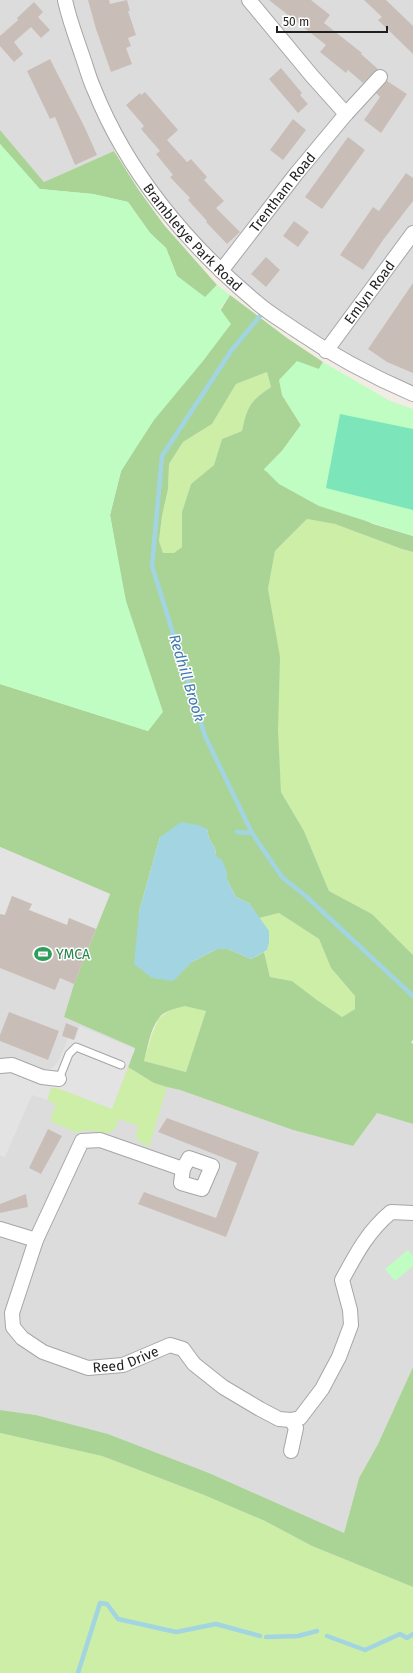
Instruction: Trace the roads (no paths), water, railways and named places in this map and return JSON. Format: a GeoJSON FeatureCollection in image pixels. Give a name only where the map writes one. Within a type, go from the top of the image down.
{"type":"FeatureCollection","features":[{"type":"Feature","properties":{"kind":"street","name":"Brambletye Park Road"},"geometry":{"type":"LineString","coordinates":[[65,0],[68,14],[94,89],[114,132],[144,180],[165,208],[221,271],[256,302],[326,351],[380,380],[413,394]]}},
{"type":"Feature","properties":{"kind":"street"},"geometry":{"type":"LineString","coordinates":[[249,0],[312,76],[346,114]]}},
{"type":"Feature","properties":{"kind":"street","name":"Trentham Road"},"geometry":{"type":"LineString","coordinates":[[221,271],[296,174],[346,114],[380,77]]}},
{"type":"Feature","properties":{"kind":"street","name":"Emlyn Road"},"geometry":{"type":"LineString","coordinates":[[326,351],[413,232]]}},
{"type":"Feature","properties":{"kind":"street"},"geometry":{"type":"LineString","coordinates":[[0,1066],[12,1065],[42,1077],[59,1078]]}},
{"type":"Feature","properties":{"kind":"street","name":"Reed Drive"},"geometry":{"type":"LineString","coordinates":[[183,1169],[100,1140],[82,1141],[36,1240],[12,1313],[12,1327],[22,1338],[43,1352],[88,1368],[123,1366],[170,1345],[182,1349],[194,1364],[223,1387],[279,1419],[291,1420]]}},
{"type":"Feature","properties":{"kind":"street"},"geometry":{"type":"LineString","coordinates":[[291,1451],[296,1428],[291,1420],[300,1418],[322,1389],[339,1357],[351,1325],[350,1310],[342,1280],[355,1255],[377,1224],[391,1212],[413,1213]]}},
{"type":"Feature","properties":{"kind":"street"},"geometry":{"type":"LineString","coordinates":[[0,1229],[36,1240]]}},
{"type":"Feature","properties":{"kind":"lane"},"geometry":{"type":"LineString","coordinates":[[59,1078],[69,1054],[76,1047],[121,1065]]}},
{"type":"Feature","properties":{"kind":"water"},"geometry":{"type":"Polygon","coordinates":[[[181,822],[198,825],[207,829],[209,839],[215,849],[215,855],[222,860],[227,872],[227,880],[236,897],[249,903],[269,931],[269,943],[267,950],[251,959],[228,949],[217,949],[192,962],[173,981],[152,978],[134,964],[139,912],[160,837],[181,822]]]}},
{"type":"Feature","properties":{"kind":"waterway","name":"Redhill Brook"},"geometry":{"type":"LineString","coordinates":[[260,316],[231,351],[162,456],[152,566],[205,736],[252,833],[282,877],[308,898],[413,996]]}},
{"type":"Feature","properties":{"kind":"waterway"},"geometry":{"type":"LineString","coordinates":[[237,832],[252,833]]}},
{"type":"Feature","properties":{"kind":"waterway"},"geometry":{"type":"LineString","coordinates":[[78,1673],[100,1603],[107,1604],[118,1619],[176,1632],[216,1624],[260,1636]]}},
{"type":"Feature","properties":{"kind":"waterway"},"geometry":{"type":"LineString","coordinates":[[266,1637],[298,1636],[317,1631]]}},
{"type":"Feature","properties":{"kind":"waterway"},"geometry":{"type":"LineString","coordinates":[[327,1636],[365,1650],[400,1634],[407,1638],[413,1634]]}},
{"type":"Feature","properties":{"kind":"place","name":"YMCA"},"geometry":{"type":"Point","coordinates":[43,954]}}]}
